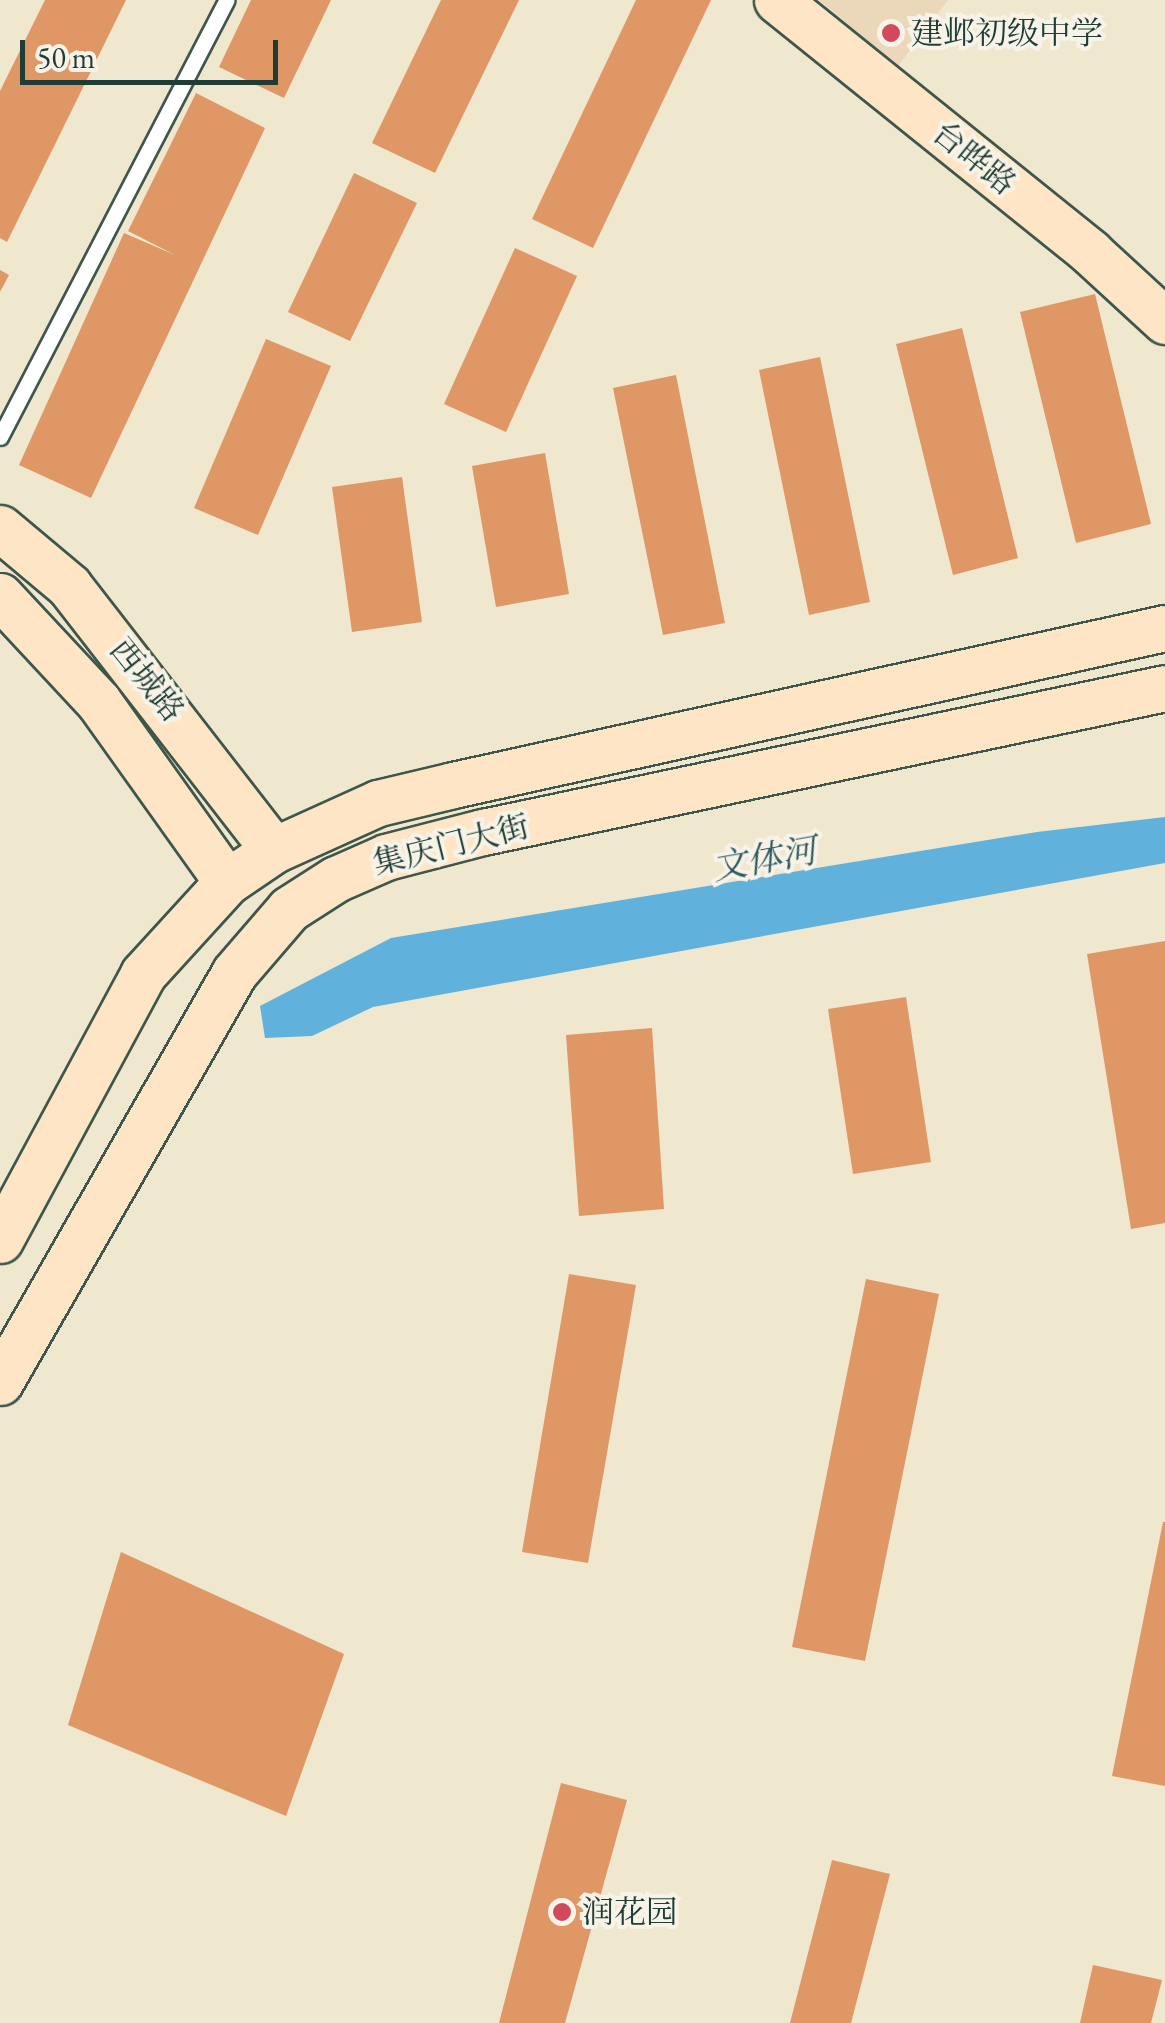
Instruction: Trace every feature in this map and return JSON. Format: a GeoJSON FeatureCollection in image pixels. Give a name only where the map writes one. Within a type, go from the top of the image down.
{"type":"FeatureCollection","features":[{"type":"Feature","properties":{"kind":"main road","name":"台晔路"},"geometry":{"type":"LineString","coordinates":[[777,0],[1090,252],[1165,322]]}},
{"type":"Feature","properties":{"kind":"main road","name":"西城路"},"geometry":{"type":"LineString","coordinates":[[0,528],[80,600],[274,850]]}},
{"type":"Feature","properties":{"kind":"main road","name":"西城路"},"geometry":{"type":"LineString","coordinates":[[0,596],[98,700],[226,882]]}},
{"type":"Feature","properties":{"kind":"main road","name":"集庆门大街"},"geometry":{"type":"LineString","coordinates":[[0,1240],[144,974],[226,882],[274,850],[378,803],[453,784],[1165,628]]}},
{"type":"Feature","properties":{"kind":"main road","name":"集庆门大街"},"geometry":{"type":"LineString","coordinates":[[0,1382],[234,973],[289,909],[386,856],[1165,688]]}},
{"type":"Feature","properties":{"kind":"lane"},"geometry":{"type":"LineString","coordinates":[[0,437],[227,0]]}},
{"type":"Feature","properties":{"kind":"shaded area","name":"建邺初级中学"},"geometry":{"type":"Polygon","coordinates":[[[819,0],[948,0],[898,66],[819,0]]]}},
{"type":"Feature","properties":{"kind":"water"},"geometry":{"type":"Polygon","coordinates":[[[1165,817],[1165,863],[373,1007],[312,1036],[265,1038],[260,1006],[391,938],[1037,832],[1165,817]]]}},
{"type":"Feature","properties":{"kind":"building"},"geometry":{"type":"Polygon","coordinates":[[[45,0],[126,0],[7,242],[0,238],[0,91],[45,0]]]}},
{"type":"Feature","properties":{"kind":"building"},"geometry":{"type":"Polygon","coordinates":[[[251,0],[331,0],[284,98],[219,67],[251,0]]]}},
{"type":"Feature","properties":{"kind":"building"},"geometry":{"type":"Polygon","coordinates":[[[441,0],[519,0],[435,173],[372,143],[441,0]]]}},
{"type":"Feature","properties":{"kind":"building"},"geometry":{"type":"Polygon","coordinates":[[[636,0],[711,0],[593,248],[532,219],[636,0]]]}},
{"type":"Feature","properties":{"kind":"building"},"geometry":{"type":"Polygon","coordinates":[[[196,93],[265,128],[91,498],[19,465],[124,233],[175,255],[128,231],[196,93]]]}},
{"type":"Feature","properties":{"kind":"building"},"geometry":{"type":"Polygon","coordinates":[[[354,173],[417,203],[350,341],[288,312],[354,173]]]}},
{"type":"Feature","properties":{"kind":"building"},"geometry":{"type":"Polygon","coordinates":[[[515,248],[577,276],[506,432],[444,404],[515,248]]]}},
{"type":"Feature","properties":{"kind":"building"},"geometry":{"type":"Polygon","coordinates":[[[0,270],[9,275],[0,292],[0,270]]]}},
{"type":"Feature","properties":{"kind":"building"},"geometry":{"type":"Polygon","coordinates":[[[1095,294],[1151,524],[1076,543],[1020,312],[1095,294]]]}},
{"type":"Feature","properties":{"kind":"building"},"geometry":{"type":"Polygon","coordinates":[[[962,328],[1018,558],[953,575],[896,344],[962,328]]]}},
{"type":"Feature","properties":{"kind":"building"},"geometry":{"type":"Polygon","coordinates":[[[266,339],[331,366],[258,535],[194,508],[266,339]]]}},
{"type":"Feature","properties":{"kind":"building"},"geometry":{"type":"Polygon","coordinates":[[[820,357],[870,602],[809,615],[759,370],[820,357]]]}},
{"type":"Feature","properties":{"kind":"building"},"geometry":{"type":"Polygon","coordinates":[[[676,375],[725,623],[663,635],[613,388],[676,375]]]}},
{"type":"Feature","properties":{"kind":"building"},"geometry":{"type":"Polygon","coordinates":[[[545,453],[569,594],[496,607],[472,466],[545,453]]]}},
{"type":"Feature","properties":{"kind":"building"},"geometry":{"type":"Polygon","coordinates":[[[402,477],[422,622],[352,632],[332,487],[402,477]]]}},
{"type":"Feature","properties":{"kind":"building"},"geometry":{"type":"Polygon","coordinates":[[[1165,941],[1165,1223],[1131,1229],[1087,954],[1165,941]]]}},
{"type":"Feature","properties":{"kind":"building"},"geometry":{"type":"Polygon","coordinates":[[[906,997],[931,1162],[853,1174],[828,1009],[906,997]]]}},
{"type":"Feature","properties":{"kind":"building"},"geometry":{"type":"Polygon","coordinates":[[[652,1028],[664,1209],[579,1216],[566,1035],[652,1028]]]}},
{"type":"Feature","properties":{"kind":"building"},"geometry":{"type":"Polygon","coordinates":[[[569,1274],[636,1285],[588,1563],[522,1552],[569,1274]]]}},
{"type":"Feature","properties":{"kind":"building"},"geometry":{"type":"Polygon","coordinates":[[[866,1279],[939,1294],[865,1661],[792,1647],[866,1279]]]}},
{"type":"Feature","properties":{"kind":"building"},"geometry":{"type":"Polygon","coordinates":[[[1165,1522],[1165,1786],[1112,1776],[1165,1522]]]}},
{"type":"Feature","properties":{"kind":"building"},"geometry":{"type":"Polygon","coordinates":[[[121,1552],[344,1654],[286,1816],[68,1725],[121,1552]]]}},
{"type":"Feature","properties":{"kind":"building","name":"润花园"},"geometry":{"type":"Polygon","coordinates":[[[561,1783],[627,1800],[565,2023],[499,2023],[561,1783]]]}},
{"type":"Feature","properties":{"kind":"building"},"geometry":{"type":"Polygon","coordinates":[[[832,1860],[890,1874],[851,2023],[790,2023],[832,1860]]]}},
{"type":"Feature","properties":{"kind":"building"},"geometry":{"type":"Polygon","coordinates":[[[1093,1965],[1162,1980],[1151,2023],[1080,2023],[1093,1965]]]}},
{"type":"Feature","properties":{"kind":"place","name":"建邺初级中学"},"geometry":{"type":"Point","coordinates":[891,33]}},
{"type":"Feature","properties":{"kind":"place","name":"润花园"},"geometry":{"type":"Point","coordinates":[562,1912]}},
{"type":"Feature","properties":{"kind":"water label","name":"文体河"},"geometry":{"type":"Point","coordinates":[764,859]}}]}
